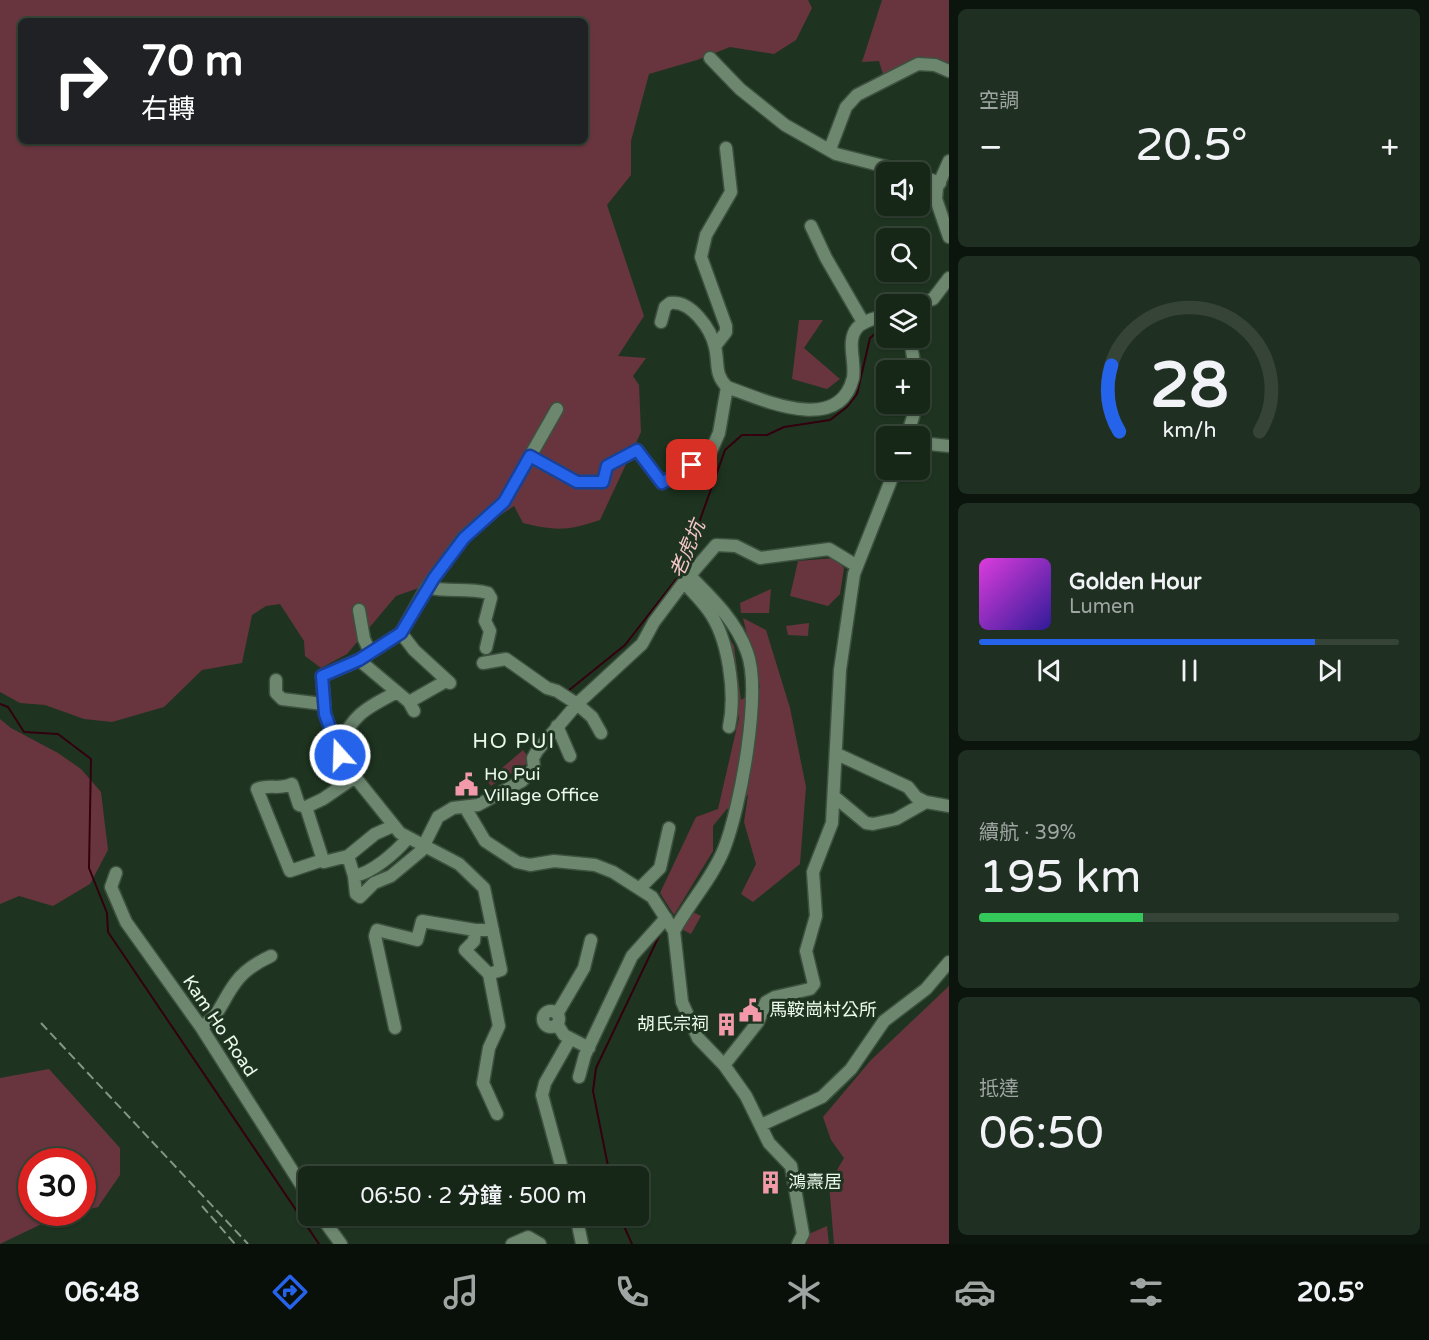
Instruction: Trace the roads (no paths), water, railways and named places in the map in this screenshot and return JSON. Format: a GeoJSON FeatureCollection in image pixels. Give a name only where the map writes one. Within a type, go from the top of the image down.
{"type":"FeatureCollection","features":[{"type":"Feature","properties":{"kind":"street"},"geometry":{"type":"LineString","coordinates":[[710,58],[740,89],[785,125],[847,158],[876,165]]}},
{"type":"Feature","properties":{"kind":"street"},"geometry":{"type":"LineString","coordinates":[[830,149],[846,107],[857,94],[918,64],[935,65],[949,71]]}},
{"type":"Feature","properties":{"kind":"street"},"geometry":{"type":"LineString","coordinates":[[715,346],[726,332],[726,326],[701,257],[706,235],[731,192],[726,148]]}},
{"type":"Feature","properties":{"kind":"street"},"geometry":{"type":"LineString","coordinates":[[949,161],[936,194],[937,207],[949,237]]}},
{"type":"Feature","properties":{"kind":"street"},"geometry":{"type":"LineString","coordinates":[[930,180],[940,183]]}},
{"type":"Feature","properties":{"kind":"street"},"geometry":{"type":"LineString","coordinates":[[811,226],[826,258],[863,322]]}},
{"type":"Feature","properties":{"kind":"street"},"geometry":{"type":"LineString","coordinates":[[930,300],[949,278]]}},
{"type":"Feature","properties":{"kind":"street"},"geometry":{"type":"LineString","coordinates":[[661,322],[665,307],[670,303],[688,307],[708,330],[715,346],[717,371],[720,380],[727,387],[792,409],[814,411],[833,404],[845,392],[853,377],[852,337],[863,322],[876,318]]}},
{"type":"Feature","properties":{"kind":"street"},"geometry":{"type":"LineString","coordinates":[[530,456],[577,482],[603,482],[607,466],[637,450],[662,483],[690,466],[705,465],[719,433],[727,387]]}},
{"type":"Feature","properties":{"kind":"street"},"geometry":{"type":"LineString","coordinates":[[489,974],[501,970],[487,894],[479,880],[459,864],[426,845],[407,839],[393,826],[355,777],[337,748],[323,704],[322,676],[359,660],[401,633],[427,587],[464,538],[504,502],[557,409]]}},
{"type":"Feature","properties":{"kind":"street"},"geometry":{"type":"LineString","coordinates":[[930,444],[949,446]]}},
{"type":"Feature","properties":{"kind":"street"},"geometry":{"type":"LineString","coordinates":[[724,1065],[758,1022],[768,1001],[795,994],[813,986],[806,951],[816,916],[813,869],[831,827],[836,798],[840,670],[857,566],[891,480]]}},
{"type":"Feature","properties":{"kind":"street"},"geometry":{"type":"LineString","coordinates":[[348,856],[356,894],[360,897],[374,883],[391,876],[426,845],[435,819],[453,808],[466,809],[478,805],[529,777],[534,768],[534,754],[577,704],[642,644],[654,622],[716,545],[736,546],[760,558],[829,549],[857,566]]}},
{"type":"Feature","properties":{"kind":"street"},"geometry":{"type":"LineString","coordinates":[[687,579],[710,612],[722,645],[733,702],[729,727]]}},
{"type":"Feature","properties":{"kind":"street"},"geometry":{"type":"LineString","coordinates":[[674,931],[687,907],[709,879],[724,849],[738,802],[753,679],[748,654],[737,628],[687,579]]}},
{"type":"Feature","properties":{"kind":"street"},"geometry":{"type":"LineString","coordinates":[[427,587],[441,590],[470,588],[488,593],[491,598],[485,621],[490,631],[486,648]]}},
{"type":"Feature","properties":{"kind":"street"},"geometry":{"type":"LineString","coordinates":[[359,610],[364,639],[370,652]]}},
{"type":"Feature","properties":{"kind":"street"},"geometry":{"type":"LineString","coordinates":[[359,660],[411,706],[448,682],[414,650],[401,633]]}},
{"type":"Feature","properties":{"kind":"street"},"geometry":{"type":"LineString","coordinates":[[483,663],[506,659],[547,688],[577,704],[592,717],[601,733]]}},
{"type":"Feature","properties":{"kind":"street"},"geometry":{"type":"LineString","coordinates":[[276,680],[276,693],[282,699],[323,704]]}},
{"type":"Feature","properties":{"kind":"street"},"geometry":{"type":"LineString","coordinates":[[337,748],[351,722],[362,712],[397,692]]}},
{"type":"Feature","properties":{"kind":"street"},"geometry":{"type":"LineString","coordinates":[[557,726],[570,756]]}},
{"type":"Feature","properties":{"kind":"street"},"geometry":{"type":"LineString","coordinates":[[837,754],[908,787],[916,797],[926,802],[949,806]]}},
{"type":"Feature","properties":{"kind":"street"},"geometry":{"type":"LineString","coordinates":[[355,777],[322,800],[306,807],[299,805],[292,784],[279,789],[266,786],[257,789],[290,871],[322,860],[324,862],[348,856],[375,834],[393,826]]}},
{"type":"Feature","properties":{"kind":"street"},"geometry":{"type":"LineString","coordinates":[[836,798],[866,823],[873,824],[896,819],[926,802]]}},
{"type":"Feature","properties":{"kind":"street"},"geometry":{"type":"LineString","coordinates":[[306,807],[322,860]]}},
{"type":"Feature","properties":{"kind":"street"},"geometry":{"type":"LineString","coordinates":[[466,809],[485,841],[517,862],[530,865],[554,861],[589,863],[608,869],[652,897],[674,931],[684,1009],[699,1038],[724,1065],[746,1096],[769,1143],[794,1172],[795,1197],[803,1234],[798,1244]]}},
{"type":"Feature","properties":{"kind":"street"},"geometry":{"type":"LineString","coordinates":[[640,888],[660,868],[669,828]]}},
{"type":"Feature","properties":{"kind":"street"},"geometry":{"type":"LineString","coordinates":[[354,876],[363,874],[400,848],[407,839]]}},
{"type":"Feature","properties":{"kind":"street","name":"Kam Ho Road"},"geometry":{"type":"LineString","coordinates":[[116,873],[111,887],[118,909],[201,1027],[298,1180]]}},
{"type":"Feature","properties":{"kind":"street"},"geometry":{"type":"LineString","coordinates":[[579,1077],[589,1048],[632,956],[666,918]]}},
{"type":"Feature","properties":{"kind":"street"},"geometry":{"type":"LineString","coordinates":[[395,1028],[375,936],[377,930],[417,940],[422,921],[475,930],[493,930]]}},
{"type":"Feature","properties":{"kind":"street"},"geometry":{"type":"LineString","coordinates":[[475,930],[474,941],[465,950],[489,974],[499,1026],[489,1048],[483,1083],[497,1114]]}},
{"type":"Feature","properties":{"kind":"street"},"geometry":{"type":"LineString","coordinates":[[589,1048],[570,1039],[557,1019],[584,968],[591,940]]}},
{"type":"Feature","properties":{"kind":"street"},"geometry":{"type":"LineString","coordinates":[[201,1027],[215,1018],[236,981],[259,962],[271,956]]}},
{"type":"Feature","properties":{"kind":"street"},"geometry":{"type":"LineString","coordinates":[[761,1125],[822,1097],[851,1069],[884,1021],[926,989],[949,962]]}},
{"type":"Feature","properties":{"kind":"street"},"geometry":{"type":"LineString","coordinates":[[561,1166],[542,1095],[544,1083],[570,1039]]}},
{"type":"Feature","properties":{"kind":"street"},"geometry":{"type":"LineString","coordinates":[[328,1226],[341,1244]]}},
{"type":"Feature","properties":{"kind":"street"},"geometry":{"type":"LineString","coordinates":[[578,1226],[582,1244]]}},
{"type":"Feature","properties":{"kind":"street"},"geometry":{"type":"LineString","coordinates":[[512,1244],[528,1237],[540,1244]]}},
{"type":"Feature","properties":{"kind":"waterway","name":"老虎坑"},"geometry":{"type":"LineString","coordinates":[[568,691],[625,645],[681,573],[725,450],[742,435],[767,435],[784,427],[830,420],[847,407],[857,394],[870,338],[876,333]]}},
{"type":"Feature","properties":{"kind":"waterway"},"geometry":{"type":"LineString","coordinates":[[0,704],[8,707],[24,732],[58,734],[91,759],[89,868],[107,913],[108,932],[319,1244]]}},
{"type":"Feature","properties":{"kind":"waterway"},"geometry":{"type":"LineString","coordinates":[[608,1166],[593,1091],[596,1068],[661,932]]}},
{"type":"Feature","properties":{"kind":"waterway"},"geometry":{"type":"LineString","coordinates":[[624,1226],[632,1244]]}},
{"type":"Feature","properties":{"kind":"railway"},"geometry":{"type":"LineString","coordinates":[[41,1023],[248,1244]]}},
{"type":"Feature","properties":{"kind":"railway"},"geometry":{"type":"LineString","coordinates":[[202,1206],[235,1244]]}},
{"type":"Feature","properties":{"kind":"place","name":"Ho Pui Village Office"},"geometry":{"type":"Point","coordinates":[466,784]}},
{"type":"Feature","properties":{"kind":"place","name":"馬鞍崗村公所"},"geometry":{"type":"Point","coordinates":[751,1010]}},
{"type":"Feature","properties":{"kind":"place","name":"胡氏宗祠"},"geometry":{"type":"Point","coordinates":[727,1024]}},
{"type":"Feature","properties":{"kind":"place","name":"鴻燾居"},"geometry":{"type":"Point","coordinates":[770,1182]}},
{"type":"Feature","properties":{"kind":"district","name":"HO PUI"},"geometry":{"type":"Point","coordinates":[514,741]}}]}
